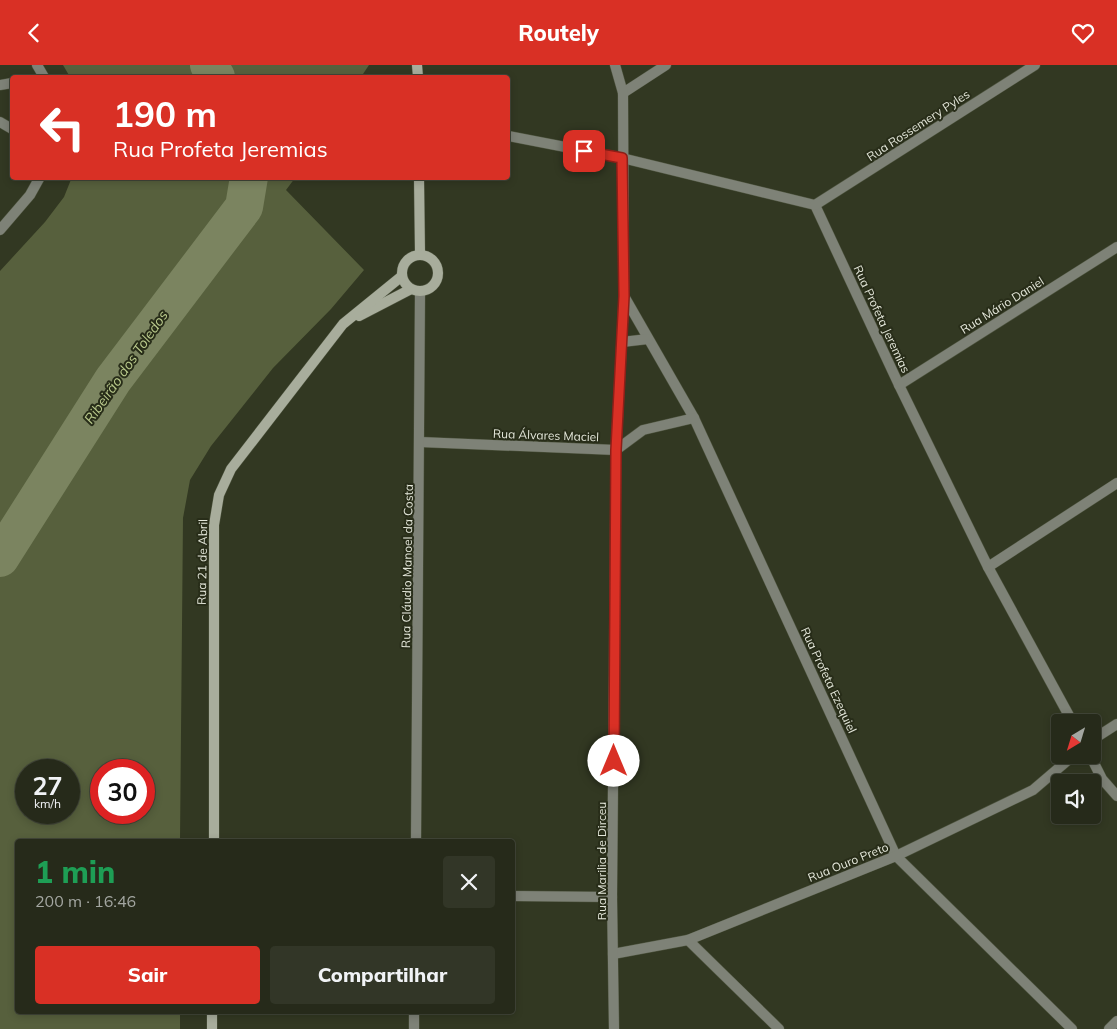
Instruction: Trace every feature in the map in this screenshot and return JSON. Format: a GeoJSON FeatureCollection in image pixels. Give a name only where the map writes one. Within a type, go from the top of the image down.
{"type":"FeatureCollection","features":[{"type":"Feature","properties":{"kind":"street","name":"Rua Marilia de Dirceu"},"geometry":{"type":"LineString","coordinates":[[614,65],[623,93],[624,296],[616,450],[612,897],[614,1029]]}},
{"type":"Feature","properties":{"kind":"street"},"geometry":{"type":"LineString","coordinates":[[623,93],[666,65]]}},
{"type":"Feature","properties":{"kind":"street","name":"Rua Rossemery Pyles"},"geometry":{"type":"LineString","coordinates":[[815,205],[1035,65]]}},
{"type":"Feature","properties":{"kind":"street"},"geometry":{"type":"LineString","coordinates":[[510,136],[622,158],[815,205]]}},
{"type":"Feature","properties":{"kind":"street"},"geometry":{"type":"LineString","coordinates":[[0,230],[30,195],[38,180]]}},
{"type":"Feature","properties":{"kind":"street"},"geometry":{"type":"LineString","coordinates":[[419,180],[420,254]]}},
{"type":"Feature","properties":{"kind":"street","name":"Rua Profeta Jeremias"},"geometry":{"type":"LineString","coordinates":[[815,205],[988,567],[1068,714]]}},
{"type":"Feature","properties":{"kind":"street","name":"Rua Mário Daniel"},"geometry":{"type":"LineString","coordinates":[[900,385],[1117,247]]}},
{"type":"Feature","properties":{"kind":"street"},"geometry":{"type":"LineString","coordinates":[[420,254],[429,257],[436,264],[439,273],[437,282],[430,289],[416,290],[405,283],[402,276],[402,268],[406,261],[412,256],[420,254]]}},
{"type":"Feature","properties":{"kind":"street","name":"Rua 21 de Abril"},"geometry":{"type":"LineString","coordinates":[[214,839],[214,525],[219,495],[231,469],[342,324],[402,276]]}},
{"type":"Feature","properties":{"kind":"street","name":"Rua 21 de Abril"},"geometry":{"type":"LineString","coordinates":[[342,324],[416,290]]}},
{"type":"Feature","properties":{"kind":"street","name":"Rua Cláudio Manoel da Costa"},"geometry":{"type":"LineString","coordinates":[[416,290],[420,442],[416,839]]}},
{"type":"Feature","properties":{"kind":"street","name":"Rua Profeta Ezequiel"},"geometry":{"type":"LineString","coordinates":[[624,296],[694,418],[896,856],[1072,1029]]}},
{"type":"Feature","properties":{"kind":"street"},"geometry":{"type":"LineString","coordinates":[[622,342],[648,339]]}},
{"type":"Feature","properties":{"kind":"street","name":"Rua Álvares Maciel"},"geometry":{"type":"LineString","coordinates":[[420,442],[616,450],[643,430],[694,418]]}},
{"type":"Feature","properties":{"kind":"street"},"geometry":{"type":"LineString","coordinates":[[988,567],[1117,483]]}},
{"type":"Feature","properties":{"kind":"street"},"geometry":{"type":"LineString","coordinates":[[1101,734],[1117,724]]}},
{"type":"Feature","properties":{"kind":"street","name":"Rua Ouro Preto"},"geometry":{"type":"LineString","coordinates":[[613,954],[688,940],[896,856],[1033,790],[1063,764]]}},
{"type":"Feature","properties":{"kind":"street"},"geometry":{"type":"LineString","coordinates":[[1094,764],[1102,779],[1117,796]]}},
{"type":"Feature","properties":{"kind":"street"},"geometry":{"type":"LineString","coordinates":[[515,896],[612,897]]}},
{"type":"Feature","properties":{"kind":"street"},"geometry":{"type":"LineString","coordinates":[[688,940],[779,1029]]}},
{"type":"Feature","properties":{"kind":"street"},"geometry":{"type":"LineString","coordinates":[[212,1014],[212,1029]]}},
{"type":"Feature","properties":{"kind":"street"},"geometry":{"type":"LineString","coordinates":[[414,1014],[414,1029]]}},
{"type":"Feature","properties":{"kind":"street"},"geometry":{"type":"LineString","coordinates":[[1109,1029],[1117,1021]]}},
{"type":"Feature","properties":{"kind":"green space"},"geometry":{"type":"Polygon","coordinates":[[[63,65],[369,65],[362,75],[69,75],[63,65]]]}},
{"type":"Feature","properties":{"kind":"green space"},"geometry":{"type":"Polygon","coordinates":[[[71,180],[294,180],[286,190],[364,270],[331,309],[273,368],[211,446],[190,480],[183,518],[180,839],[15,839],[15,1014],[180,1014],[180,1029],[0,1029],[0,271],[45,222],[64,197],[71,180]]]}},
{"type":"Feature","properties":{"kind":"waterway","name":"Ribeirão dos Toledos"},"geometry":{"type":"LineString","coordinates":[[209,65],[215,75]]}},
{"type":"Feature","properties":{"kind":"waterway","name":"Ribeirão dos Toledos"},"geometry":{"type":"LineString","coordinates":[[0,558],[113,380],[244,207],[248,180]]}},
{"type":"Feature","properties":{"kind":"route"},"geometry":{"type":"LineString","coordinates":[[584,151],[622,158],[624,296],[616,450],[614,761]]}}]}
